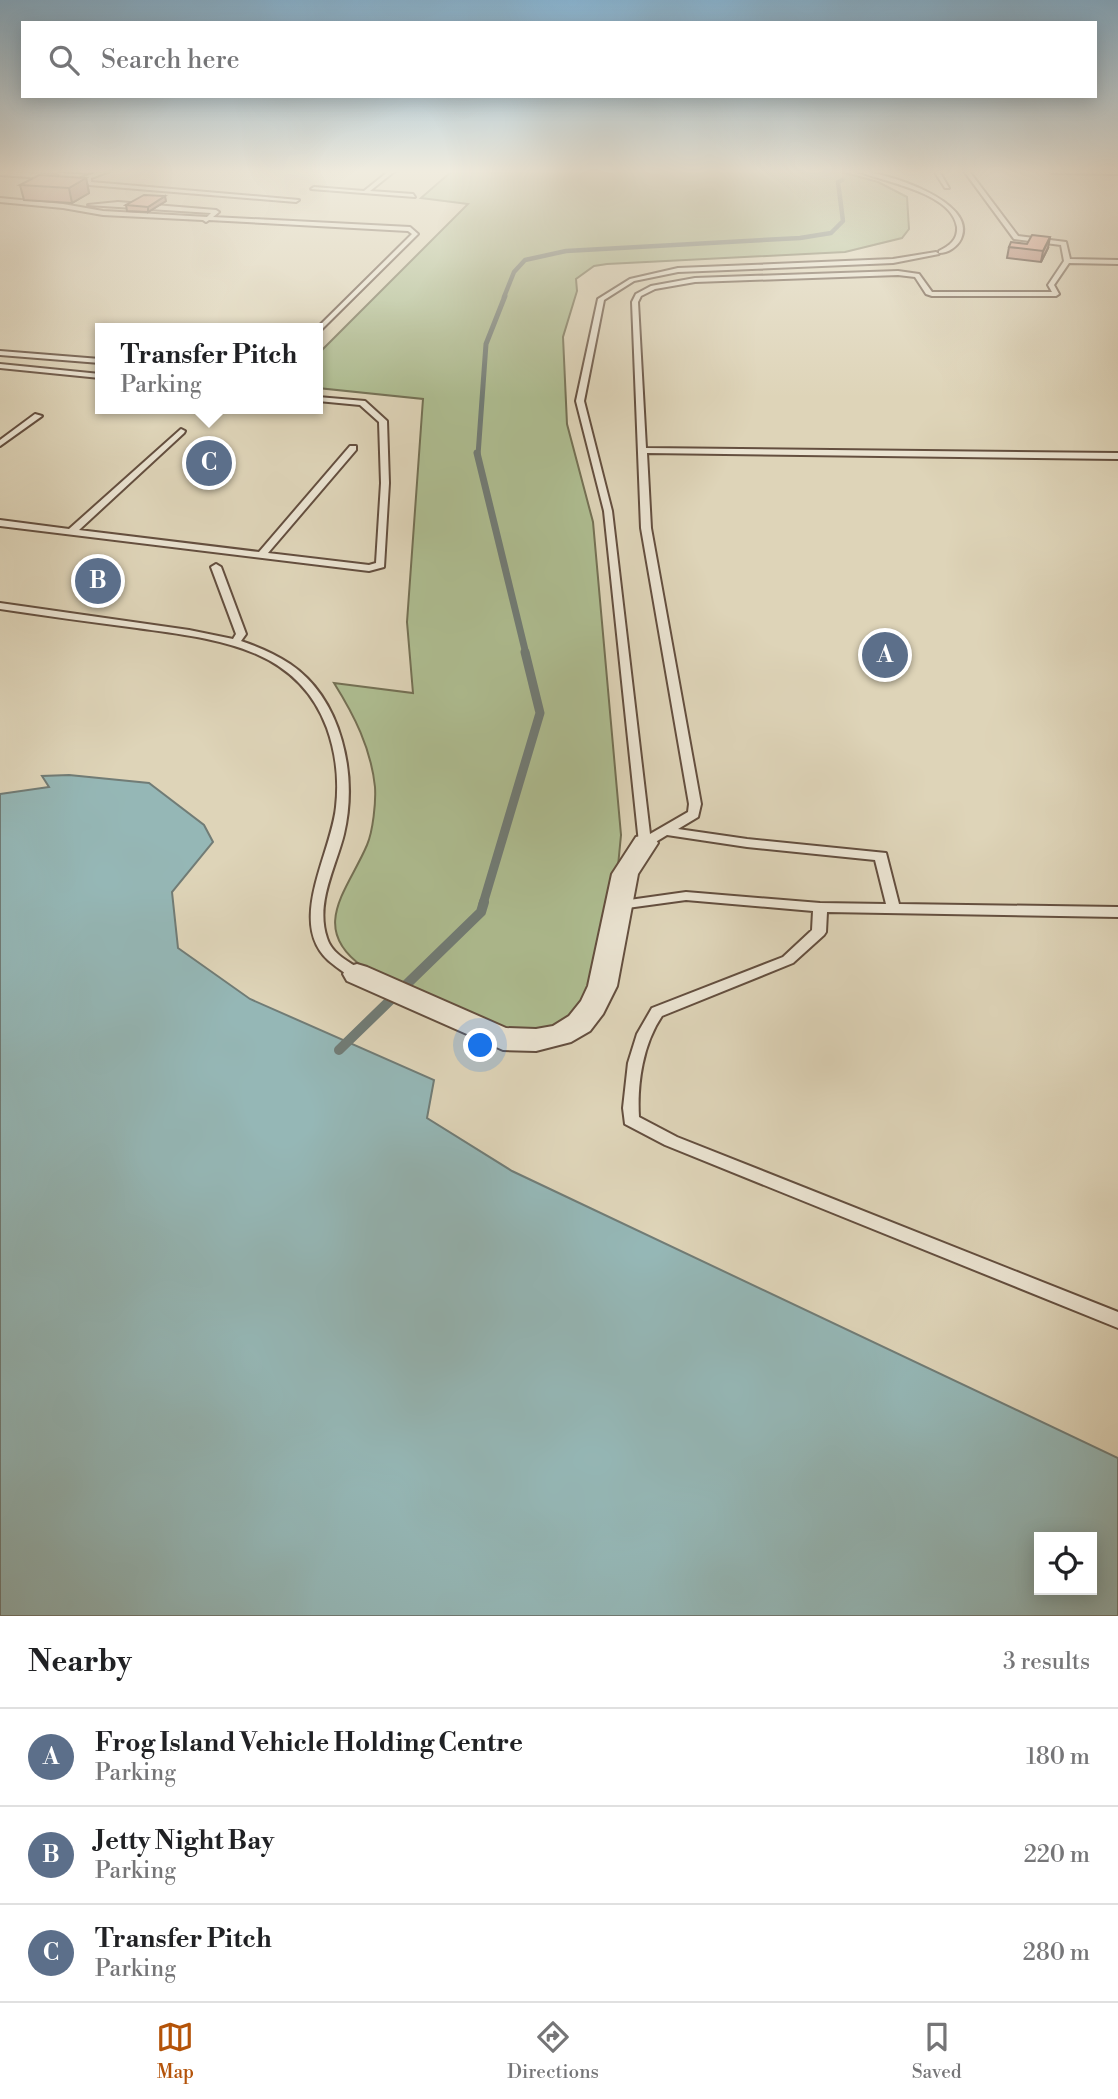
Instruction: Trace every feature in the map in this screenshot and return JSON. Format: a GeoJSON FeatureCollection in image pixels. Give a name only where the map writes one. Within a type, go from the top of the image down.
{"type":"FeatureCollection","features":[{"type":"Feature","properties":{"kind":"street"},"geometry":{"type":"LineString","coordinates":[[357,974],[503,1039],[528,1042],[557,1038],[579,1025],[596,1002],[609,968],[627,870],[656,837]]}},
{"type":"Feature","properties":{"kind":"lane"},"geometry":{"type":"LineString","coordinates":[[323,325],[402,246]]}},
{"type":"Feature","properties":{"kind":"lane"},"geometry":{"type":"LineString","coordinates":[[656,837],[608,511],[580,401],[601,299],[632,280],[678,270],[893,261],[938,253],[951,246]]}},
{"type":"Feature","properties":{"kind":"lane"},"geometry":{"type":"LineString","coordinates":[[656,837],[694,814],[695,804],[646,528],[635,302],[638,295],[668,284],[695,280],[904,273],[917,275],[928,293],[932,294],[1056,294],[1051,285],[1067,261],[1065,246]]}},
{"type":"Feature","properties":{"kind":"lane"},"geometry":{"type":"LineString","coordinates":[[893,261],[904,273]]}},
{"type":"Feature","properties":{"kind":"lane"},"geometry":{"type":"LineString","coordinates":[[1067,261],[1118,262]]}},
{"type":"Feature","properties":{"kind":"lane"},"geometry":{"type":"LineString","coordinates":[[0,353],[95,361]]}},
{"type":"Feature","properties":{"kind":"lane"},"geometry":{"type":"LineString","coordinates":[[0,366],[95,376]]}},
{"type":"Feature","properties":{"kind":"lane"},"geometry":{"type":"LineString","coordinates":[[0,523],[369,568],[381,565],[385,483],[383,421],[362,403],[323,400]]}},
{"type":"Feature","properties":{"kind":"lane"},"geometry":{"type":"LineString","coordinates":[[0,444],[38,416]]}},
{"type":"Feature","properties":{"kind":"lane"},"geometry":{"type":"LineString","coordinates":[[71,532],[181,431]]}},
{"type":"Feature","properties":{"kind":"lane"},"geometry":{"type":"LineString","coordinates":[[261,555],[353,448]]}},
{"type":"Feature","properties":{"kind":"lane"},"geometry":{"type":"LineString","coordinates":[[644,450],[1118,456]]}},
{"type":"Feature","properties":{"kind":"lane"},"geometry":{"type":"LineString","coordinates":[[216,567],[241,634],[235,643]]}},
{"type":"Feature","properties":{"kind":"lane"},"geometry":{"type":"LineString","coordinates":[[0,606],[195,633],[235,643],[287,665],[306,682],[339,741],[345,789],[339,830],[317,911],[319,936],[327,954],[357,974]]}},
{"type":"Feature","properties":{"kind":"lane"},"geometry":{"type":"LineString","coordinates":[[656,837],[881,856],[894,907]]}},
{"type":"Feature","properties":{"kind":"lane"},"geometry":{"type":"LineString","coordinates":[[620,905],[686,896],[820,907],[1118,912]]}},
{"type":"Feature","properties":{"kind":"lane"},"geometry":{"type":"LineString","coordinates":[[820,907],[819,932],[788,960],[657,1012],[647,1023],[629,1101],[631,1119],[671,1141],[1118,1320]]}},
{"type":"Feature","properties":{"kind":"green space"},"geometry":{"type":"Polygon","coordinates":[[[426,246],[868,246],[845,252],[607,264],[594,266],[576,279],[577,291],[563,337],[567,424],[593,522],[621,835],[609,959],[582,1020],[515,1034],[363,967],[347,952],[338,938],[335,923],[337,908],[369,839],[375,793],[366,745],[334,683],[413,693],[407,622],[423,399],[323,389],[323,349],[426,246]]]}},
{"type":"Feature","properties":{"kind":"water"},"geometry":{"type":"Polygon","coordinates":[[[69,775],[149,783],[204,825],[213,842],[172,892],[178,948],[250,999],[434,1080],[427,1118],[512,1171],[1118,1458],[1118,1616],[0,1616],[0,794],[49,787],[42,776],[69,775]]]}},
{"type":"Feature","properties":{"kind":"building"},"geometry":{"type":"Polygon","coordinates":[[[1009,246],[1045,246],[1043,251],[1009,246]]]}},
{"type":"Feature","properties":{"kind":"waterway"},"geometry":{"type":"LineString","coordinates":[[504,297],[514,272],[525,260],[566,251],[649,246]]}},
{"type":"Feature","properties":{"kind":"waterway"},"geometry":{"type":"LineString","coordinates":[[478,455],[486,344],[505,296]]}},
{"type":"Feature","properties":{"kind":"waterway"},"geometry":{"type":"LineString","coordinates":[[477,453],[526,654]]}},
{"type":"Feature","properties":{"kind":"waterway"},"geometry":{"type":"LineString","coordinates":[[483,904],[540,713],[525,652]]}},
{"type":"Feature","properties":{"kind":"waterway"},"geometry":{"type":"LineString","coordinates":[[339,1050],[481,912],[484,902]]}},
{"type":"Feature","properties":{"kind":"place","name":"Transfer Pitch"},"geometry":{"type":"Point","coordinates":[209,463]}},
{"type":"Feature","properties":{"kind":"place","name":"Jetty Night Bay"},"geometry":{"type":"Point","coordinates":[98,581]}},
{"type":"Feature","properties":{"kind":"place","name":"Frog Island Vehicle Holding Centre"},"geometry":{"type":"Point","coordinates":[885,655]}}]}
